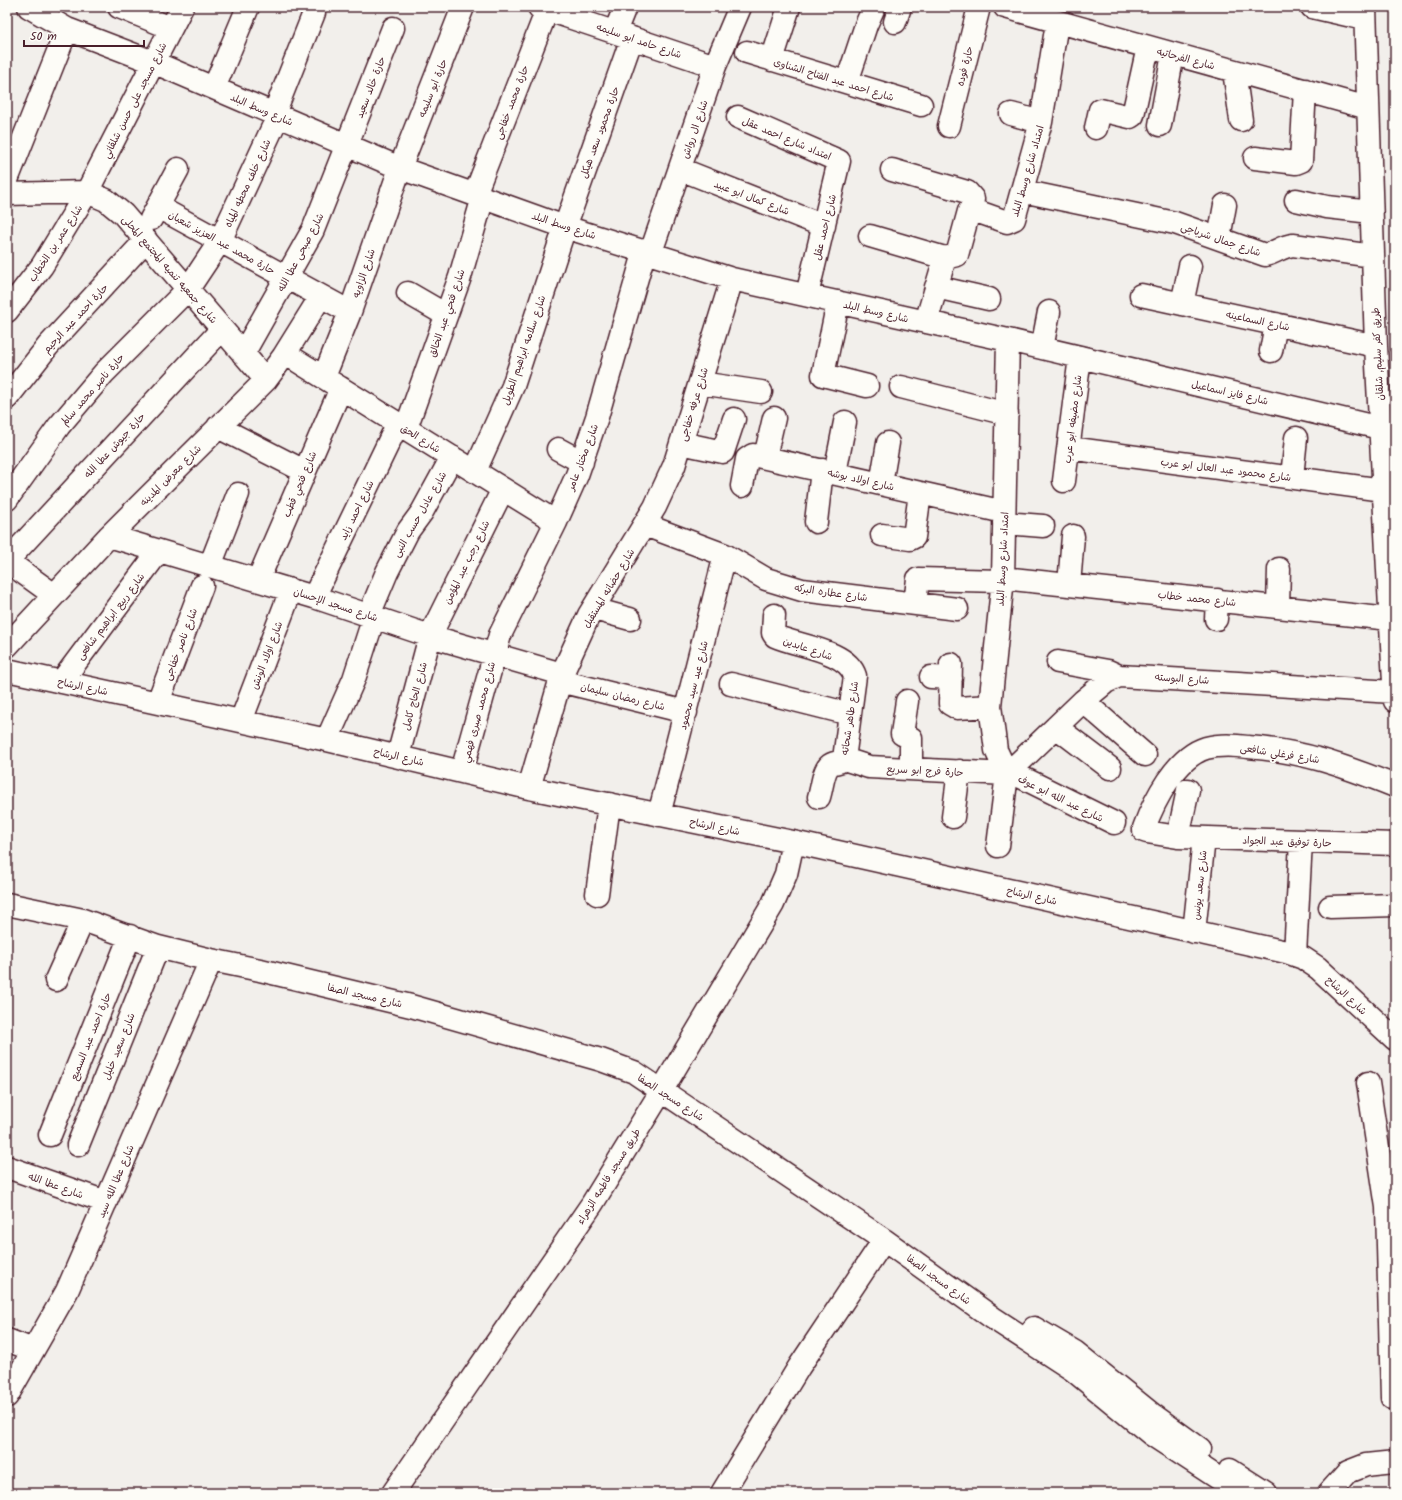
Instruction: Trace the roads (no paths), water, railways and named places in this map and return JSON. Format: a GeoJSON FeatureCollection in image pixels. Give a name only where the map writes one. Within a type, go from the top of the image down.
{"type":"FeatureCollection","features":[{"type":"Feature","properties":{"kind":"street","name":"شارع وسط البلد"},"geometry":{"type":"LineString","coordinates":[[29,7],[68,29],[153,62],[400,168],[565,227],[648,251],[732,278],[1080,357]]}},
{"type":"Feature","properties":{"kind":"street"},"geometry":{"type":"LineString","coordinates":[[120,7],[171,28]]}},
{"type":"Feature","properties":{"kind":"street","name":"شارع مسجد على حسن شلقاني"},"geometry":{"type":"LineString","coordinates":[[88,192],[182,7]]}},
{"type":"Feature","properties":{"kind":"street"},"geometry":{"type":"LineString","coordinates":[[214,88],[248,7]]}},
{"type":"Feature","properties":{"kind":"street","name":"حارة ابو سليمه"},"geometry":{"type":"LineString","coordinates":[[400,168],[463,7]]}},
{"type":"Feature","properties":{"kind":"street","name":"حارة محمود سعد هيكل"},"geometry":{"type":"LineString","coordinates":[[565,227],[624,35],[625,7]]}},
{"type":"Feature","properties":{"kind":"street","name":"شارع ال رواش"},"geometry":{"type":"LineString","coordinates":[[648,251],[680,169],[716,66],[740,7]]}},
{"type":"Feature","properties":{"kind":"street"},"geometry":{"type":"LineString","coordinates":[[772,60],[789,7]]}},
{"type":"Feature","properties":{"kind":"street"},"geometry":{"type":"LineString","coordinates":[[847,82],[866,25],[874,7]]}},
{"type":"Feature","properties":{"kind":"street","name":"حارة فوده"},"geometry":{"type":"LineString","coordinates":[[949,126],[979,7]]}},
{"type":"Feature","properties":{"kind":"street","name":"شارع الفرحاتيه"},"geometry":{"type":"LineString","coordinates":[[1005,7],[1057,23],[1368,108]]}},
{"type":"Feature","properties":{"kind":"street"},"geometry":{"type":"LineString","coordinates":[[1312,7],[1365,13]]}},
{"type":"Feature","properties":{"kind":"street","name":"شارع حامد ابو سليمه"},"geometry":{"type":"LineString","coordinates":[[554,10],[716,66]]}},
{"type":"Feature","properties":{"kind":"street","name":"حارة محمد خفاجى"},"geometry":{"type":"LineString","coordinates":[[479,196],[554,10]]}},
{"type":"Feature","properties":{"kind":"street","name":"شارع خلف محطه المياه"},"geometry":{"type":"LineString","coordinates":[[188,289],[220,241],[276,115],[314,13]]}},
{"type":"Feature","properties":{"kind":"street","name":"طريق كفر سليم, شلقان"},"geometry":{"type":"LineString","coordinates":[[1365,13],[1376,346],[1395,697]]}},
{"type":"Feature","properties":{"kind":"street","name":"امتداد شارع وسط البلد"},"geometry":{"type":"LineString","coordinates":[[971,210],[1007,222],[1011,222],[1014,219],[1041,122],[1057,23]]}},
{"type":"Feature","properties":{"kind":"street","name":"حارة خالد سعيد"},"geometry":{"type":"LineString","coordinates":[[347,145],[393,28]]}},
{"type":"Feature","properties":{"kind":"street"},"geometry":{"type":"LineString","coordinates":[[7,180],[68,29]]}},
{"type":"Feature","properties":{"kind":"street"},"geometry":{"type":"LineString","coordinates":[[1096,128],[1100,110],[1130,116],[1133,115],[1148,47]]}},
{"type":"Feature","properties":{"kind":"street","name":"شارع احمد عبد الفتاح الشناوى"},"geometry":{"type":"LineString","coordinates":[[747,52],[921,105]]}},
{"type":"Feature","properties":{"kind":"street"},"geometry":{"type":"LineString","coordinates":[[1160,125],[1173,54]]}},
{"type":"Feature","properties":{"kind":"street"},"geometry":{"type":"LineString","coordinates":[[1234,71],[1241,120]]}},
{"type":"Feature","properties":{"kind":"street"},"geometry":{"type":"LineString","coordinates":[[1255,158],[1296,163],[1301,161],[1305,90]]}},
{"type":"Feature","properties":{"kind":"street"},"geometry":{"type":"LineString","coordinates":[[1011,114],[1041,122]]}},
{"type":"Feature","properties":{"kind":"street","name":"امتداد شارع احمد عقل"},"geometry":{"type":"LineString","coordinates":[[738,117],[837,160]]}},
{"type":"Feature","properties":{"kind":"street","name":"شارع صبحى عطا الله"},"geometry":{"type":"LineString","coordinates":[[243,354],[314,230],[347,145]]}},
{"type":"Feature","properties":{"kind":"street","name":"شارع احمد عقل"},"geometry":{"type":"LineString","coordinates":[[807,295],[839,164],[837,160]]}},
{"type":"Feature","properties":{"kind":"street","name":"شارع الزاويه"},"geometry":{"type":"LineString","coordinates":[[332,383],[350,312],[400,168]]}},
{"type":"Feature","properties":{"kind":"street","name":"حارة احمد عبد الرحيم"},"geometry":{"type":"LineString","coordinates":[[7,398],[48,346],[144,238],[158,206],[178,169]]}},
{"type":"Feature","properties":{"kind":"street","name":"شارع كمال ابو عبيد"},"geometry":{"type":"LineString","coordinates":[[680,169],[824,226]]}},
{"type":"Feature","properties":{"kind":"street"},"geometry":{"type":"LineString","coordinates":[[870,236],[945,258],[957,255],[973,199],[967,192],[892,170]]}},
{"type":"Feature","properties":{"kind":"street","name":"شارع جمال شرباجى"},"geometry":{"type":"LineString","coordinates":[[1022,191],[1175,224],[1265,255],[1272,254],[1282,247],[1293,245],[1373,256]]}},
{"type":"Feature","properties":{"kind":"street","name":"شارع جمعيه تنميه المجتمع المحلى"},"geometry":{"type":"LineString","coordinates":[[7,194],[88,192],[106,200],[123,214],[266,380]]}},
{"type":"Feature","properties":{"kind":"street","name":"شارع عمر بن الخطاب"},"geometry":{"type":"LineString","coordinates":[[7,311],[42,266],[88,192]]}},
{"type":"Feature","properties":{"kind":"street","name":"شارع فتحي عبد الخالق"},"geometry":{"type":"LineString","coordinates":[[402,426],[460,277],[479,196]]}},
{"type":"Feature","properties":{"kind":"street"},"geometry":{"type":"LineString","coordinates":[[1296,200],[1327,207],[1371,212]]}},
{"type":"Feature","properties":{"kind":"street"},"geometry":{"type":"LineString","coordinates":[[1219,238],[1225,205]]}},
{"type":"Feature","properties":{"kind":"street","name":"حارة محمد عبد العزيز شعبان"},"geometry":{"type":"LineString","coordinates":[[158,206],[350,312]]}},
{"type":"Feature","properties":{"kind":"street","name":"شارع سلامه ابراهيم الطويل"},"geometry":{"type":"LineString","coordinates":[[475,471],[512,386],[565,227]]}},
{"type":"Feature","properties":{"kind":"street","name":"شارع مختار عامر"},"geometry":{"type":"LineString","coordinates":[[493,654],[502,630],[556,522],[582,462],[648,251]]}},
{"type":"Feature","properties":{"kind":"street"},"geometry":{"type":"LineString","coordinates":[[926,322],[945,258]]}},
{"type":"Feature","properties":{"kind":"street"},"geometry":{"type":"LineString","coordinates":[[1182,304],[1190,266]]}},
{"type":"Feature","properties":{"kind":"street","name":"شارع عرفه خفاجى"},"geometry":{"type":"LineString","coordinates":[[645,525],[674,466],[732,278]]}},
{"type":"Feature","properties":{"kind":"street"},"geometry":{"type":"LineString","coordinates":[[936,287],[989,299]]}},
{"type":"Feature","properties":{"kind":"street","name":"حارة ناصر محمد سالم"},"geometry":{"type":"LineString","coordinates":[[7,499],[59,426],[104,373],[188,289]]}},
{"type":"Feature","properties":{"kind":"street"},"geometry":{"type":"LineString","coordinates":[[408,293],[446,315]]}},
{"type":"Feature","properties":{"kind":"street","name":"شارع السماعينه"},"geometry":{"type":"LineString","coordinates":[[1141,295],[1376,346]]}},
{"type":"Feature","properties":{"kind":"street","name":"شارع معرض المدينه"},"geometry":{"type":"LineString","coordinates":[[10,637],[54,595],[110,536],[266,380],[286,354],[321,296]]}},
{"type":"Feature","properties":{"kind":"street"},"geometry":{"type":"LineString","coordinates":[[838,302],[823,375],[867,386]]}},
{"type":"Feature","properties":{"kind":"street"},"geometry":{"type":"LineString","coordinates":[[1042,348],[1049,312]]}},
{"type":"Feature","properties":{"kind":"street"},"geometry":{"type":"LineString","coordinates":[[1271,351],[1276,324]]}},
{"type":"Feature","properties":{"kind":"street","name":"حارة جيوش عطا الله"},"geometry":{"type":"LineString","coordinates":[[7,561],[222,329]]}},
{"type":"Feature","properties":{"kind":"street","name":"امتداد شارع وسط البلد"},"geometry":{"type":"LineString","coordinates":[[1007,774],[996,750],[990,706],[1003,579],[1008,340]]}},
{"type":"Feature","properties":{"kind":"street","name":"شارع الحق"},"geometry":{"type":"LineString","coordinates":[[286,354],[556,522]]}},
{"type":"Feature","properties":{"kind":"street","name":"شارع فايز اسماعيل"},"geometry":{"type":"LineString","coordinates":[[1080,357],[1380,428]]}},
{"type":"Feature","properties":{"kind":"street","name":"شارع مضيفه ابو عرب"},"geometry":{"type":"LineString","coordinates":[[1064,481],[1080,357]]}},
{"type":"Feature","properties":{"kind":"street","name":"شارع فتحي قطب"},"geometry":{"type":"LineString","coordinates":[[258,580],[304,471],[332,383]]}},
{"type":"Feature","properties":{"kind":"street"},"geometry":{"type":"LineString","coordinates":[[700,383],[761,392]]}},
{"type":"Feature","properties":{"kind":"street"},"geometry":{"type":"LineString","coordinates":[[901,387],[1007,414]]}},
{"type":"Feature","properties":{"kind":"street"},"geometry":{"type":"LineString","coordinates":[[765,457],[774,418]]}},
{"type":"Feature","properties":{"kind":"street"},"geometry":{"type":"LineString","coordinates":[[681,443],[723,452],[734,419]]}},
{"type":"Feature","properties":{"kind":"street"},"geometry":{"type":"LineString","coordinates":[[816,522],[828,472],[845,422]]}},
{"type":"Feature","properties":{"kind":"street","name":"شارع احمد زايد"},"geometry":{"type":"LineString","coordinates":[[314,597],[402,426]]}},
{"type":"Feature","properties":{"kind":"street"},"geometry":{"type":"LineString","coordinates":[[218,427],[304,471]]}},
{"type":"Feature","properties":{"kind":"street"},"geometry":{"type":"LineString","coordinates":[[1292,477],[1296,438]]}},
{"type":"Feature","properties":{"kind":"street"},"geometry":{"type":"LineString","coordinates":[[881,484],[888,443]]}},
{"type":"Feature","properties":{"kind":"street","name":"شارع محمود عبد العال ابو عرب"},"geometry":{"type":"LineString","coordinates":[[1069,448],[1383,490]]}},
{"type":"Feature","properties":{"kind":"street"},"geometry":{"type":"LineString","coordinates":[[558,449],[582,462]]}},
{"type":"Feature","properties":{"kind":"street","name":"شارع اولاد بوشه"},"geometry":{"type":"LineString","coordinates":[[742,486],[748,457],[753,455],[920,492],[1004,517],[1043,526]]}},
{"type":"Feature","properties":{"kind":"street","name":"شارع عادل حسب النبى"},"geometry":{"type":"LineString","coordinates":[[327,740],[354,678],[372,616],[387,572],[408,531],[422,512],[452,457]]}},
{"type":"Feature","properties":{"kind":"street","name":"شارع رجب عبد المؤمن"},"geometry":{"type":"LineString","coordinates":[[430,636],[502,489]]}},
{"type":"Feature","properties":{"kind":"street"},"geometry":{"type":"LineString","coordinates":[[882,535],[910,539],[914,537],[920,492]]}},
{"type":"Feature","properties":{"kind":"street"},"geometry":{"type":"LineString","coordinates":[[210,566],[238,494]]}},
{"type":"Feature","properties":{"kind":"street","name":"شارع عطاره البركه"},"geometry":{"type":"LineString","coordinates":[[645,525],[725,556],[760,577],[802,590],[957,609]]}},
{"type":"Feature","properties":{"kind":"street","name":"شارع حضانه المستقبل"},"geometry":{"type":"LineString","coordinates":[[529,788],[561,677],[594,609],[645,525]]}},
{"type":"Feature","properties":{"kind":"street","name":"شارع مسجد الإحسان"},"geometry":{"type":"LineString","coordinates":[[110,536],[314,597],[430,636],[493,654],[561,677]]}},
{"type":"Feature","properties":{"kind":"street"},"geometry":{"type":"LineString","coordinates":[[1068,585],[1073,536]]}},
{"type":"Feature","properties":{"kind":"street","name":"شارع ربيع ابراهيم شافعى"},"geometry":{"type":"LineString","coordinates":[[61,682],[159,551]]}},
{"type":"Feature","properties":{"kind":"street","name":"شارع عيد سيد محمود"},"geometry":{"type":"LineString","coordinates":[[659,815],[725,556]]}},
{"type":"Feature","properties":{"kind":"street"},"geometry":{"type":"LineString","coordinates":[[7,561],[54,595]]}},
{"type":"Feature","properties":{"kind":"street"},"geometry":{"type":"LineString","coordinates":[[1278,606],[1280,569]]}},
{"type":"Feature","properties":{"kind":"street","name":"شارع محمد خطاب"},"geometry":{"type":"LineString","coordinates":[[915,604],[918,579],[1003,579],[1068,585],[1217,610],[1278,606],[1390,619]]}},
{"type":"Feature","properties":{"kind":"street","name":"شارع ناصر خفاجى"},"geometry":{"type":"LineString","coordinates":[[158,702],[202,586]]}},
{"type":"Feature","properties":{"kind":"street","name":"شارع اولاد الونش"},"geometry":{"type":"LineString","coordinates":[[241,721],[291,590]]}},
{"type":"Feature","properties":{"kind":"street"},"geometry":{"type":"LineString","coordinates":[[594,609],[630,619]]}},
{"type":"Feature","properties":{"kind":"street","name":"شارع عابدين"},"geometry":{"type":"LineString","coordinates":[[774,615],[773,633],[775,636],[835,657],[849,665],[855,676]]}},
{"type":"Feature","properties":{"kind":"street","name":"شارع الحاج كامل"},"geometry":{"type":"LineString","coordinates":[[398,756],[430,636]]}},
{"type":"Feature","properties":{"kind":"street","name":"شارع محمد صبرى فهمي"},"geometry":{"type":"LineString","coordinates":[[462,771],[493,654]]}},
{"type":"Feature","properties":{"kind":"street"},"geometry":{"type":"LineString","coordinates":[[1058,662],[1108,670],[1119,676]]}},
{"type":"Feature","properties":{"kind":"street","name":"شارع الرشاح"},"geometry":{"type":"LineString","coordinates":[[7,670],[398,756],[529,788],[792,842],[1295,955],[1318,968],[1395,1039]]}},
{"type":"Feature","properties":{"kind":"street"},"geometry":{"type":"LineString","coordinates":[[944,673],[950,704],[952,706],[957,708],[990,706]]}},
{"type":"Feature","properties":{"kind":"street","name":"شارع طاهر شحاته"},"geometry":{"type":"LineString","coordinates":[[819,797],[828,767],[833,763],[840,762],[844,759],[855,676]]}},
{"type":"Feature","properties":{"kind":"street"},"geometry":{"type":"LineString","coordinates":[[998,846],[1007,774],[1083,701],[1106,682],[1119,676]]}},
{"type":"Feature","properties":{"kind":"street","name":"شارع البوسته"},"geometry":{"type":"LineString","coordinates":[[1119,676],[1395,697]]}},
{"type":"Feature","properties":{"kind":"street","name":"شارع رمضان سليمان"},"geometry":{"type":"LineString","coordinates":[[561,677],[686,712]]}},
{"type":"Feature","properties":{"kind":"street"},"geometry":{"type":"LineString","coordinates":[[731,684],[850,714]]}},
{"type":"Feature","properties":{"kind":"street"},"geometry":{"type":"LineString","coordinates":[[907,701],[902,734],[911,738],[911,768]]}},
{"type":"Feature","properties":{"kind":"street"},"geometry":{"type":"LineString","coordinates":[[1083,701],[1145,755]]}},
{"type":"Feature","properties":{"kind":"street"},"geometry":{"type":"LineString","coordinates":[[1056,727],[1108,767],[1127,739]]}},
{"type":"Feature","properties":{"kind":"street","name":"شارع فرغلي شافعى"},"geometry":{"type":"LineString","coordinates":[[1178,837],[1147,832],[1144,831],[1144,828],[1153,807],[1178,767],[1191,756],[1205,748],[1233,745],[1310,755],[1395,786]]}},
{"type":"Feature","properties":{"kind":"street","name":"حارة فرج ابو سريع"},"geometry":{"type":"LineString","coordinates":[[844,759],[869,767],[1007,774]]}},
{"type":"Feature","properties":{"kind":"street"},"geometry":{"type":"LineString","coordinates":[[953,817],[959,771]]}},
{"type":"Feature","properties":{"kind":"street","name":"شارع عبد الله ابو عوف"},"geometry":{"type":"LineString","coordinates":[[1007,774],[1035,783],[1114,823]]}},
{"type":"Feature","properties":{"kind":"street"},"geometry":{"type":"LineString","coordinates":[[1178,837],[1188,790]]}},
{"type":"Feature","properties":{"kind":"street"},"geometry":{"type":"LineString","coordinates":[[597,894],[609,804]]}},
{"type":"Feature","properties":{"kind":"street","name":"حارة توفيق عبد الجواد"},"geometry":{"type":"LineString","coordinates":[[1178,837],[1395,844]]}},
{"type":"Feature","properties":{"kind":"street","name":"شارع سعد يونس"},"geometry":{"type":"LineString","coordinates":[[1194,932],[1204,838]]}},
{"type":"Feature","properties":{"kind":"street"},"geometry":{"type":"LineString","coordinates":[[1295,955],[1301,841]]}},
{"type":"Feature","properties":{"kind":"street","name":"طريق مسجد فاطمه الزهراء"},"geometry":{"type":"LineString","coordinates":[[393,1493],[592,1204],[665,1086],[773,904],[786,874],[792,842]]}},
{"type":"Feature","properties":{"kind":"street","name":"شارع مسجد الصفا"},"geometry":{"type":"LineString","coordinates":[[7,904],[83,920],[158,946],[211,960],[260,970],[411,1006],[593,1057],[634,1072],[665,1086],[819,1179],[1011,1314],[1075,1352],[1180,1435],[1266,1493]]}},
{"type":"Feature","properties":{"kind":"street"},"geometry":{"type":"LineString","coordinates":[[1330,907],[1395,905]]}},
{"type":"Feature","properties":{"kind":"street"},"geometry":{"type":"LineString","coordinates":[[56,980],[83,920]]}},
{"type":"Feature","properties":{"kind":"street","name":"حارة احمد عبد السميع"},"geometry":{"type":"LineString","coordinates":[[50,1135],[130,936]]}},
{"type":"Feature","properties":{"kind":"street","name":"شارع سعيد خليل"},"geometry":{"type":"LineString","coordinates":[[78,1145],[158,946]]}},
{"type":"Feature","properties":{"kind":"street","name":"شارع عطا الله سيد"},"geometry":{"type":"LineString","coordinates":[[7,1396],[67,1291],[211,960]]}},
{"type":"Feature","properties":{"kind":"street"},"geometry":{"type":"LineString","coordinates":[[1368,1083],[1387,1207],[1391,1296],[1392,1398]]}},
{"type":"Feature","properties":{"kind":"street","name":"شارع مسجد الصفا"},"geometry":{"type":"LineString","coordinates":[[665,1086],[992,1318],[1073,1370],[1163,1442],[1241,1493]]}},
{"type":"Feature","properties":{"kind":"street","name":"شارع عطا الله"},"geometry":{"type":"LineString","coordinates":[[7,1167],[106,1202]]}},
{"type":"Feature","properties":{"kind":"street"},"geometry":{"type":"LineString","coordinates":[[722,1493],[799,1367],[884,1240]]}},
{"type":"Feature","properties":{"kind":"street"},"geometry":{"type":"LineString","coordinates":[[7,1340],[32,1350]]}},
{"type":"Feature","properties":{"kind":"street"},"geometry":{"type":"LineString","coordinates":[[1329,1493],[1348,1472],[1366,1465],[1395,1463]]}}]}
